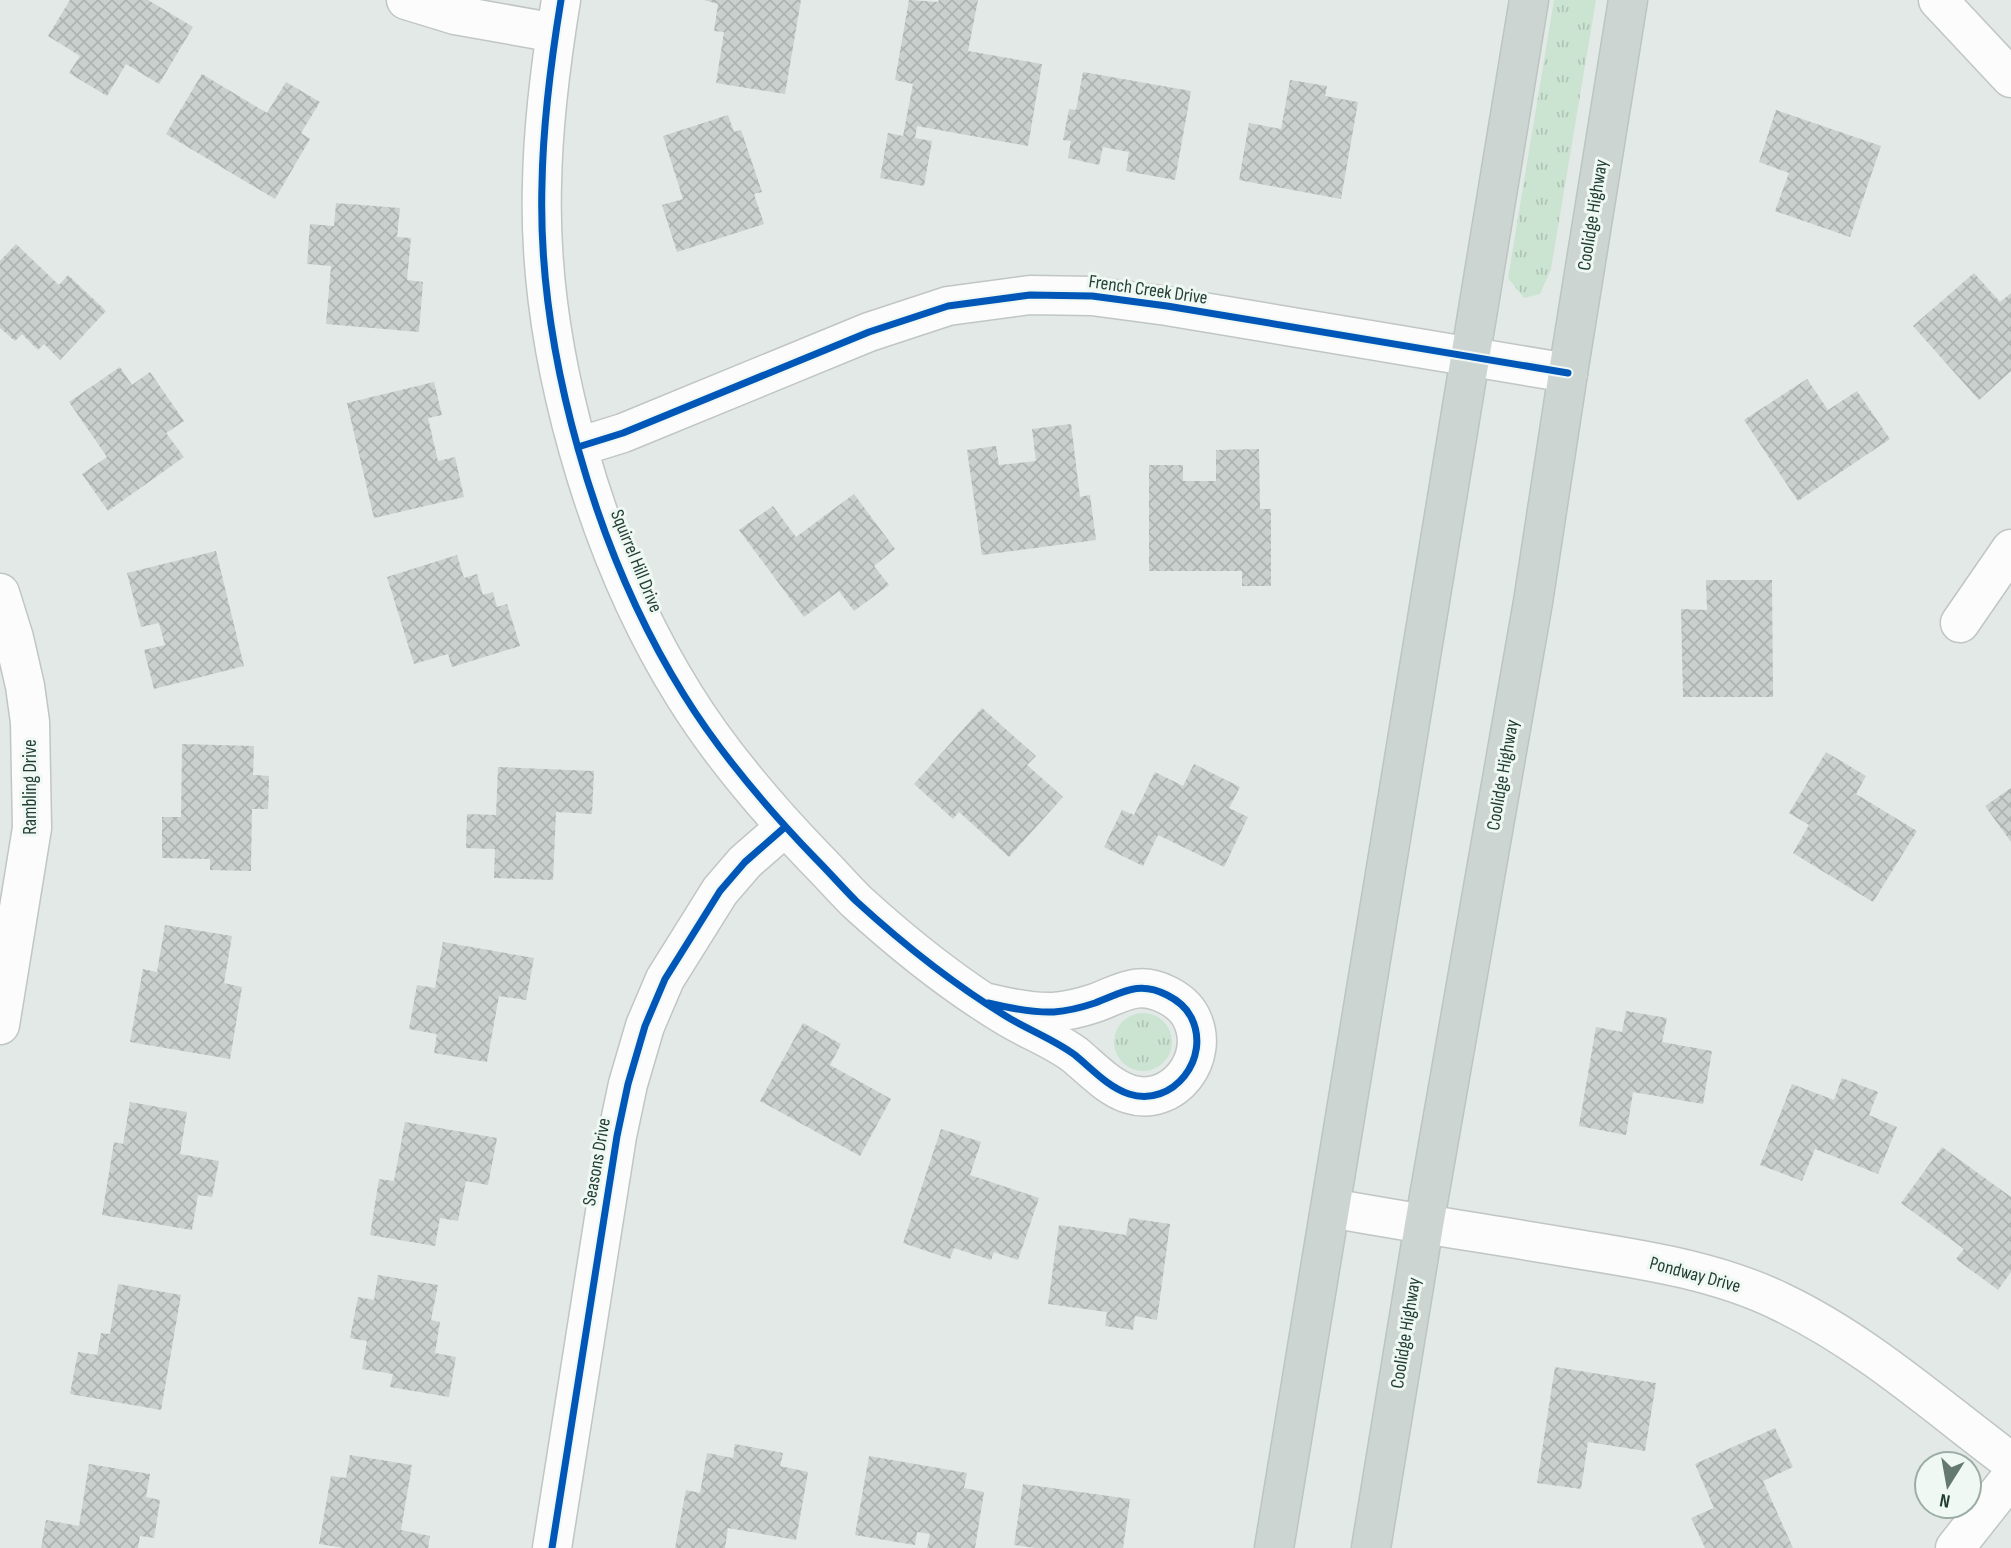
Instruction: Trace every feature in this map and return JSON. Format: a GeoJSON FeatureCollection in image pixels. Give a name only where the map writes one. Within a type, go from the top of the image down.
{"type":"FeatureCollection","features":[{"type":"Feature","properties":{"kind":"main road"},"geometry":{"type":"LineString","coordinates":[[1274,1548],[1529,0]]}},
{"type":"Feature","properties":{"kind":"main road","name":"Coolidge Highway"},"geometry":{"type":"LineString","coordinates":[[1371,1548],[1424,1225],[1531,616],[1567,373],[1628,0]]}},
{"type":"Feature","properties":{"kind":"street"},"geometry":{"type":"LineString","coordinates":[[406,0],[455,15],[559,16]]}},
{"type":"Feature","properties":{"kind":"street"},"geometry":{"type":"LineString","coordinates":[[1938,0],[2011,78]]}},
{"type":"Feature","properties":{"kind":"street","name":"Squirrel Hill Drive"},"geometry":{"type":"LineString","coordinates":[[559,16],[546,108],[541,186],[551,319],[563,387],[578,447],[601,519],[628,589],[684,695],[754,793],[785,827],[865,908],[933,967],[1008,1017],[1069,1050],[1117,1089],[1133,1096],[1152,1097],[1167,1091],[1192,1069],[1197,1032],[1191,1016],[1180,1003],[1149,988],[1136,988],[1095,1003],[1055,1012],[1008,1008],[988,1003]]}},
{"type":"Feature","properties":{"kind":"street","name":"French Creek Drive"},"geometry":{"type":"LineString","coordinates":[[578,447],[623,433],[869,331],[948,306],[1030,295],[1092,296],[1167,306],[1567,373]]}},
{"type":"Feature","properties":{"kind":"street"},"geometry":{"type":"LineString","coordinates":[[1960,624],[2011,549]]}},
{"type":"Feature","properties":{"kind":"street","name":"Rambling Drive"},"geometry":{"type":"LineString","coordinates":[[0,593],[14,638],[30,722],[32,828],[0,1025]]}},
{"type":"Feature","properties":{"kind":"street","name":"Seasons Drive"},"geometry":{"type":"LineString","coordinates":[[552,1548],[617,1136],[628,1084],[645,1026],[665,979],[720,891],[745,862],[785,827]]}},
{"type":"Feature","properties":{"kind":"street","name":"Pondway Drive"},"geometry":{"type":"LineString","coordinates":[[1331,1208],[1619,1256],[1737,1283],[1780,1301],[1821,1323],[1886,1366],[2011,1462]]}},
{"type":"Feature","properties":{"kind":"street"},"geometry":{"type":"LineString","coordinates":[[1955,1548],[2011,1477]]}},
{"type":"Feature","properties":{"kind":"green space"},"geometry":{"type":"Polygon","coordinates":[[[1554,0],[1596,0],[1551,269],[1540,294],[1524,298],[1508,278],[1554,0]]]}},
{"type":"Feature","properties":{"kind":"green space"},"geometry":{"type":"Polygon","coordinates":[[[1143,1013],[1154,1015],[1167,1026],[1172,1042],[1170,1053],[1159,1066],[1143,1071],[1132,1069],[1119,1058],[1114,1042],[1116,1031],[1127,1018],[1143,1013]]]}},
{"type":"Feature","properties":{"kind":"building"},"geometry":{"type":"Polygon","coordinates":[[[70,0],[148,0],[193,27],[159,84],[126,64],[107,96],[69,73],[80,56],[48,36],[70,0]]]}},
{"type":"Feature","properties":{"kind":"building"},"geometry":{"type":"Polygon","coordinates":[[[704,0],[801,0],[785,94],[716,83],[724,32],[714,31],[718,4],[704,0]]]}},
{"type":"Feature","properties":{"kind":"building"},"geometry":{"type":"Polygon","coordinates":[[[909,0],[978,0],[968,51],[1042,64],[1028,146],[917,126],[915,138],[932,141],[924,186],[880,178],[888,133],[903,136],[913,84],[895,80],[909,0]]]}},
{"type":"Feature","properties":{"kind":"building"},"geometry":{"type":"Polygon","coordinates":[[[1083,72],[1191,91],[1175,180],[1126,171],[1129,152],[1103,147],[1099,165],[1068,158],[1071,141],[1063,140],[1069,109],[1076,110],[1083,72]]]}},
{"type":"Feature","properties":{"kind":"building"},"geometry":{"type":"Polygon","coordinates":[[[202,74],[267,113],[286,82],[320,102],[301,133],[310,139],[275,199],[166,134],[202,74]]]}},
{"type":"Feature","properties":{"kind":"building"},"geometry":{"type":"Polygon","coordinates":[[[1290,80],[1327,86],[1325,96],[1358,102],[1341,199],[1239,180],[1249,123],[1281,129],[1290,80]]]}},
{"type":"Feature","properties":{"kind":"building"},"geometry":{"type":"Polygon","coordinates":[[[1776,110],[1881,146],[1850,237],[1775,211],[1789,173],[1759,162],[1776,110]]]}},
{"type":"Feature","properties":{"kind":"building"},"geometry":{"type":"Polygon","coordinates":[[[728,115],[734,132],[741,130],[762,192],[754,194],[764,224],[677,252],[662,205],[683,199],[663,136],[728,115]]]}},
{"type":"Feature","properties":{"kind":"building"},"geometry":{"type":"Polygon","coordinates":[[[336,203],[400,208],[397,237],[411,238],[407,280],[423,282],[419,332],[326,324],[331,266],[307,264],[310,224],[334,226],[336,203]]]}},
{"type":"Feature","properties":{"kind":"building"},"geometry":{"type":"Polygon","coordinates":[[[16,244],[59,285],[68,275],[106,311],[60,360],[44,344],[38,350],[22,334],[15,341],[0,328],[0,261],[16,244]]]}},
{"type":"Feature","properties":{"kind":"building"},"geometry":{"type":"Polygon","coordinates":[[[1974,273],[2000,302],[2011,293],[2011,371],[1979,400],[1913,326],[1974,273]]]}},
{"type":"Feature","properties":{"kind":"building"},"geometry":{"type":"Polygon","coordinates":[[[120,367],[132,385],[150,372],[184,421],[166,433],[184,457],[108,511],[82,474],[107,457],[69,402],[120,367]]]}},
{"type":"Feature","properties":{"kind":"building"},"geometry":{"type":"Polygon","coordinates":[[[1807,379],[1828,410],[1857,391],[1890,439],[1798,501],[1744,420],[1807,379]]]}},
{"type":"Feature","properties":{"kind":"building"},"geometry":{"type":"Polygon","coordinates":[[[434,382],[442,415],[428,418],[438,461],[455,457],[464,497],[374,518],[347,403],[434,382]]]}},
{"type":"Feature","properties":{"kind":"building"},"geometry":{"type":"Polygon","coordinates":[[[1071,424],[1080,497],[1090,495],[1096,540],[982,555],[967,450],[996,446],[999,465],[1036,461],[1032,429],[1071,424]]]}},
{"type":"Feature","properties":{"kind":"building"},"geometry":{"type":"Polygon","coordinates":[[[1259,449],[1260,509],[1271,509],[1271,586],[1242,586],[1242,571],[1149,571],[1149,465],[1183,465],[1183,481],[1216,481],[1216,450],[1259,449]]]}},
{"type":"Feature","properties":{"kind":"building"},"geometry":{"type":"Polygon","coordinates":[[[854,494],[895,549],[874,566],[889,585],[854,611],[839,591],[804,617],[739,530],[773,506],[796,537],[854,494]]]}},
{"type":"Feature","properties":{"kind":"building"},"geometry":{"type":"Polygon","coordinates":[[[216,551],[244,666],[154,689],[144,650],[165,645],[159,623],[141,627],[127,573],[216,551]]]}},
{"type":"Feature","properties":{"kind":"building"},"geometry":{"type":"Polygon","coordinates":[[[457,555],[464,578],[477,574],[483,595],[493,592],[497,607],[507,604],[520,646],[452,667],[448,654],[414,664],[387,577],[457,555]]]}},
{"type":"Feature","properties":{"kind":"building"},"geometry":{"type":"Polygon","coordinates":[[[1706,580],[1772,580],[1773,697],[1683,697],[1681,609],[1707,610],[1706,580]]]}},
{"type":"Feature","properties":{"kind":"building"},"geometry":{"type":"Polygon","coordinates":[[[982,708],[1036,756],[1027,765],[1063,797],[1009,857],[959,812],[953,819],[914,784],[982,708]]]}},
{"type":"Feature","properties":{"kind":"building"},"geometry":{"type":"Polygon","coordinates":[[[182,744],[254,746],[253,775],[269,776],[268,809],[252,809],[251,871],[210,870],[210,859],[162,858],[162,817],[181,817],[182,744]]]}},
{"type":"Feature","properties":{"kind":"building"},"geometry":{"type":"Polygon","coordinates":[[[1826,752],[1866,776],[1856,794],[1917,831],[1873,902],[1793,853],[1809,825],[1789,813],[1826,752]]]}},
{"type":"Feature","properties":{"kind":"building"},"geometry":{"type":"Polygon","coordinates":[[[1194,764],[1240,787],[1229,808],[1248,817],[1224,867],[1158,835],[1143,866],[1104,847],[1122,810],[1134,815],[1155,772],[1183,786],[1194,764]]]}},
{"type":"Feature","properties":{"kind":"building"},"geometry":{"type":"Polygon","coordinates":[[[498,767],[594,771],[592,814],[556,812],[553,880],[494,878],[495,849],[466,848],[467,814],[496,815],[498,767]]]}},
{"type":"Feature","properties":{"kind":"building"},"geometry":{"type":"Polygon","coordinates":[[[2011,788],[2011,842],[1985,806],[2011,788]]]}},
{"type":"Feature","properties":{"kind":"building"},"geometry":{"type":"Polygon","coordinates":[[[165,925],[232,936],[224,983],[242,987],[230,1059],[130,1042],[143,969],[157,972],[165,925]]]}},
{"type":"Feature","properties":{"kind":"building"},"geometry":{"type":"Polygon","coordinates":[[[443,942],[534,958],[526,1000],[499,996],[487,1062],[434,1053],[437,1034],[409,1029],[417,985],[435,988],[443,942]]]}},
{"type":"Feature","properties":{"kind":"building"},"geometry":{"type":"Polygon","coordinates":[[[1626,1011],[1667,1018],[1662,1042],[1712,1051],[1703,1104],[1633,1092],[1626,1135],[1579,1126],[1596,1027],[1622,1032],[1626,1011]]]}},
{"type":"Feature","properties":{"kind":"building"},"geometry":{"type":"Polygon","coordinates":[[[803,1023],[841,1044],[830,1065],[891,1099],[860,1156],[760,1101],[803,1023]]]}},
{"type":"Feature","properties":{"kind":"building"},"geometry":{"type":"Polygon","coordinates":[[[1842,1078],[1878,1092],[1869,1115],[1897,1127],[1878,1174],[1815,1149],[1802,1181],[1760,1165],[1792,1084],[1834,1100],[1842,1078]]]}},
{"type":"Feature","properties":{"kind":"building"},"geometry":{"type":"Polygon","coordinates":[[[130,1102],[187,1112],[180,1154],[219,1161],[212,1197],[198,1195],[192,1230],[102,1215],[114,1142],[123,1144],[130,1102]]]}},
{"type":"Feature","properties":{"kind":"building"},"geometry":{"type":"Polygon","coordinates":[[[405,1122],[497,1138],[488,1185],[466,1181],[458,1221],[440,1218],[435,1246],[370,1235],[379,1179],[394,1181],[405,1122]]]}},
{"type":"Feature","properties":{"kind":"building"},"geometry":{"type":"Polygon","coordinates":[[[941,1129],[981,1142],[970,1175],[1039,1198],[1018,1260],[994,1252],[991,1260],[954,1248],[950,1259],[903,1243],[941,1129]]]}},
{"type":"Feature","properties":{"kind":"building"},"geometry":{"type":"Polygon","coordinates":[[[1942,1147],[2011,1197],[2011,1272],[1998,1290],[1956,1259],[1964,1249],[1901,1203],[1942,1147]]]}},
{"type":"Feature","properties":{"kind":"building"},"geometry":{"type":"Polygon","coordinates":[[[1129,1218],[1170,1224],[1157,1320],[1135,1316],[1133,1330],[1105,1326],[1107,1312],[1048,1304],[1059,1225],[1126,1235],[1129,1218]]]}},
{"type":"Feature","properties":{"kind":"building"},"geometry":{"type":"Polygon","coordinates":[[[378,1275],[438,1285],[431,1320],[440,1322],[435,1353],[456,1357],[449,1397],[390,1387],[393,1374],[362,1369],[367,1341],[350,1338],[358,1297],[374,1300],[378,1275]]]}},
{"type":"Feature","properties":{"kind":"building"},"geometry":{"type":"Polygon","coordinates":[[[118,1284],[181,1295],[161,1410],[70,1394],[78,1352],[97,1355],[101,1333],[110,1334],[118,1284]]]}},
{"type":"Feature","properties":{"kind":"building"},"geometry":{"type":"Polygon","coordinates":[[[1555,1367],[1656,1383],[1645,1451],[1588,1442],[1581,1489],[1537,1483],[1555,1367]]]}},
{"type":"Feature","properties":{"kind":"building"},"geometry":{"type":"Polygon","coordinates":[[[1775,1428],[1793,1467],[1763,1481],[1793,1548],[1705,1548],[1691,1518],[1714,1508],[1695,1464],[1775,1428]]]}},
{"type":"Feature","properties":{"kind":"building"},"geometry":{"type":"Polygon","coordinates":[[[735,1444],[783,1453],[780,1466],[808,1472],[796,1540],[728,1528],[725,1548],[675,1548],[686,1490],[700,1493],[707,1453],[733,1458],[735,1444]]]}},
{"type":"Feature","properties":{"kind":"building"},"geometry":{"type":"Polygon","coordinates":[[[350,1455],[412,1465],[401,1530],[430,1536],[428,1548],[344,1548],[319,1544],[331,1476],[346,1478],[350,1455]]]}},
{"type":"Feature","properties":{"kind":"building"},"geometry":{"type":"Polygon","coordinates":[[[869,1456],[967,1473],[964,1488],[984,1492],[975,1548],[927,1548],[930,1534],[917,1532],[915,1545],[855,1535],[869,1456]]]}},
{"type":"Feature","properties":{"kind":"building"},"geometry":{"type":"Polygon","coordinates":[[[89,1464],[150,1474],[146,1497],[160,1500],[154,1538],[140,1536],[138,1548],[41,1548],[46,1520],[79,1526],[89,1464]]]}},
{"type":"Feature","properties":{"kind":"building"},"geometry":{"type":"Polygon","coordinates":[[[1023,1484],[1130,1499],[1123,1548],[1035,1548],[1014,1545],[1023,1484]]]}},
{"type":"Feature","properties":{"kind":"cycle path"},"geometry":{"type":"LineString","coordinates":[[561,0],[548,92],[542,184],[543,248],[550,314],[578,449],[599,515],[624,579],[652,639],[684,695],[745,780],[851,896],[911,948],[968,992],[1075,1055],[1107,1082],[1129,1094],[1160,1094],[1173,1087],[1192,1063],[1196,1048],[1196,1033],[1187,1010],[1171,997],[1157,991],[1139,988],[1085,1006],[1054,1012],[1029,1011],[988,1003]]}},
{"type":"Feature","properties":{"kind":"cycle path"},"geometry":{"type":"LineString","coordinates":[[578,447],[623,433],[869,332],[948,306],[1030,295],[1092,296],[1167,306],[1568,373]]}},
{"type":"Feature","properties":{"kind":"cycle path"},"geometry":{"type":"LineString","coordinates":[[552,1548],[617,1136],[628,1084],[645,1026],[665,979],[720,891],[745,862],[785,827]]}}]}
